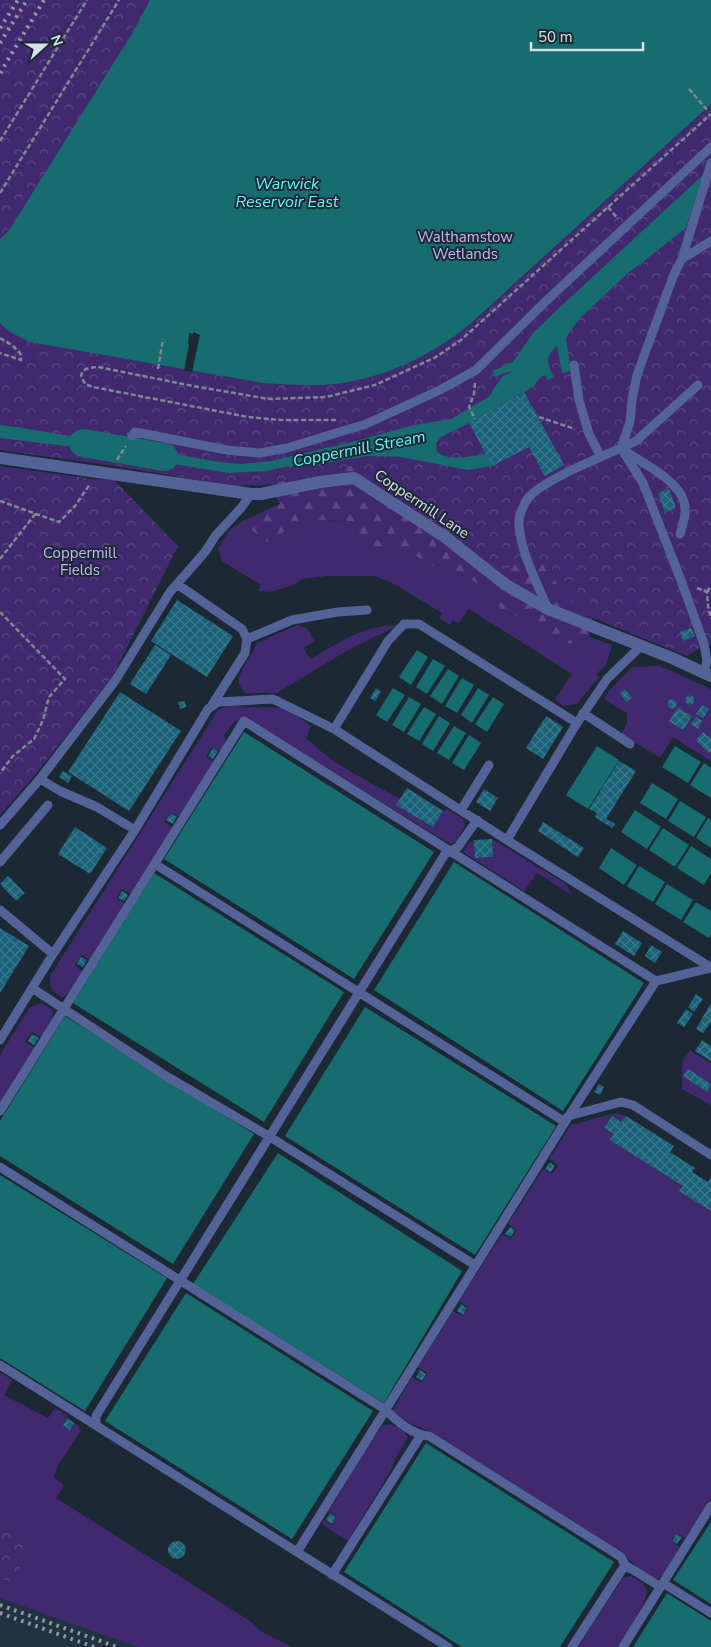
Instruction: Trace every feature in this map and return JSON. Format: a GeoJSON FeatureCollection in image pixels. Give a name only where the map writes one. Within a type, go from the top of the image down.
{"type":"FeatureCollection","features":[{"type":"Feature","properties":{"kind":"street","name":"Coppermill Lane"},"geometry":{"type":"LineString","coordinates":[[0,458],[251,494],[261,494],[320,482],[354,478],[445,537],[506,585],[548,609],[708,674]]}},
{"type":"Feature","properties":{"kind":"lane"},"geometry":{"type":"LineString","coordinates":[[132,436],[135,432],[244,452],[260,453],[288,448],[366,424],[440,390],[476,370],[711,146]]}},
{"type":"Feature","properties":{"kind":"lane"},"geometry":{"type":"LineString","coordinates":[[621,448],[630,422],[637,375],[674,274],[682,259],[711,163]]}},
{"type":"Feature","properties":{"kind":"lane"},"geometry":{"type":"LineString","coordinates":[[682,259],[711,241]]}},
{"type":"Feature","properties":{"kind":"lane"},"geometry":{"type":"LineString","coordinates":[[574,365],[579,400],[588,434],[601,457]]}},
{"type":"Feature","properties":{"kind":"lane"},"geometry":{"type":"LineString","coordinates":[[548,609],[527,559],[518,524],[522,509],[530,496],[550,482],[636,441],[698,385]]}},
{"type":"Feature","properties":{"kind":"lane"},"geometry":{"type":"LineString","coordinates":[[621,448],[677,486],[684,502],[684,518],[680,534]]}},
{"type":"Feature","properties":{"kind":"lane"},"geometry":{"type":"LineString","coordinates":[[621,448],[643,483],[682,583],[704,644],[708,674]]}},
{"type":"Feature","properties":{"kind":"lane"},"geometry":{"type":"LineString","coordinates":[[0,825],[40,779],[116,681],[170,592],[251,494]]}},
{"type":"Feature","properties":{"kind":"lane"},"geometry":{"type":"LineString","coordinates":[[0,1040],[3,1030],[134,830],[244,653],[247,639],[242,629],[177,584]]}},
{"type":"Feature","properties":{"kind":"lane"},"geometry":{"type":"LineString","coordinates":[[247,639],[292,620],[338,612],[367,610]]}},
{"type":"Feature","properties":{"kind":"lane"},"geometry":{"type":"LineString","coordinates":[[334,729],[388,641],[404,624],[419,624],[577,723]]}},
{"type":"Feature","properties":{"kind":"lane"},"geometry":{"type":"LineString","coordinates":[[508,840],[583,713],[607,679],[641,646]]}},
{"type":"Feature","properties":{"kind":"lane"},"geometry":{"type":"LineString","coordinates":[[210,707],[218,702],[230,700],[273,699],[334,729],[711,968]]}},
{"type":"Feature","properties":{"kind":"lane"},"geometry":{"type":"LineString","coordinates":[[583,713],[630,744]]}},
{"type":"Feature","properties":{"kind":"lane"},"geometry":{"type":"LineString","coordinates":[[0,1111],[244,721],[656,981]]}},
{"type":"Feature","properties":{"kind":"lane"},"geometry":{"type":"LineString","coordinates":[[460,810],[489,765]]}},
{"type":"Feature","properties":{"kind":"lane"},"geometry":{"type":"LineString","coordinates":[[40,779],[60,791],[97,807],[134,830]]}},
{"type":"Feature","properties":{"kind":"lane"},"geometry":{"type":"LineString","coordinates":[[0,862],[48,805]]}},
{"type":"Feature","properties":{"kind":"lane"},"geometry":{"type":"LineString","coordinates":[[96,1425],[96,1416],[444,854],[458,847],[477,820]]}},
{"type":"Feature","properties":{"kind":"lane"},"geometry":{"type":"LineString","coordinates":[[155,864],[566,1119],[621,1102],[633,1105],[711,1155]]}},
{"type":"Feature","properties":{"kind":"lane"},"geometry":{"type":"LineString","coordinates":[[0,910],[53,954]]}},
{"type":"Feature","properties":{"kind":"lane"},"geometry":{"type":"LineString","coordinates":[[297,1552],[566,1119],[656,981],[711,968]]}},
{"type":"Feature","properties":{"kind":"lane"},"geometry":{"type":"LineString","coordinates":[[32,988],[166,1076],[270,1137],[475,1265]]}},
{"type":"Feature","properties":{"kind":"lane"},"geometry":{"type":"LineString","coordinates":[[0,1167],[386,1410],[393,1418],[421,1435],[429,1436],[604,1546],[621,1557],[625,1565],[711,1613]]}},
{"type":"Feature","properties":{"kind":"lane"},"geometry":{"type":"LineString","coordinates":[[0,1365],[448,1647]]}},
{"type":"Feature","properties":{"kind":"lane"},"geometry":{"type":"LineString","coordinates":[[332,1575],[421,1435]]}},
{"type":"Feature","properties":{"kind":"lane"},"geometry":{"type":"LineString","coordinates":[[623,1647],[711,1506]]}},
{"type":"Feature","properties":{"kind":"lane"},"geometry":{"type":"LineString","coordinates":[[572,1647],[625,1565]]}},
{"type":"Feature","properties":{"kind":"path"},"geometry":{"type":"LineString","coordinates":[[0,141],[87,0]]}},
{"type":"Feature","properties":{"kind":"path"},"geometry":{"type":"LineString","coordinates":[[0,193],[119,0]]}},
{"type":"Feature","properties":{"kind":"path"},"geometry":{"type":"LineString","coordinates":[[341,420],[280,420],[215,412],[93,387],[85,384],[81,376],[86,369],[98,367],[269,399],[326,397],[375,385],[436,357],[461,340],[710,113],[689,90]]}},
{"type":"Feature","properties":{"kind":"path"},"geometry":{"type":"LineString","coordinates":[[608,206],[625,227]]}},
{"type":"Feature","properties":{"kind":"path"},"geometry":{"type":"LineString","coordinates":[[0,338],[20,353],[21,360],[0,353]]}},
{"type":"Feature","properties":{"kind":"path"},"geometry":{"type":"LineString","coordinates":[[158,369],[163,339]]}},
{"type":"Feature","properties":{"kind":"path"},"geometry":{"type":"LineString","coordinates":[[476,370],[474,394],[469,407],[476,419]]}},
{"type":"Feature","properties":{"kind":"path"},"geometry":{"type":"LineString","coordinates":[[539,417],[588,434]]}},
{"type":"Feature","properties":{"kind":"path"},"geometry":{"type":"LineString","coordinates":[[0,501],[59,522],[86,492],[96,471]]}},
{"type":"Feature","properties":{"kind":"path"},"geometry":{"type":"LineString","coordinates":[[0,559],[36,513]]}},
{"type":"Feature","properties":{"kind":"path"},"geometry":{"type":"LineString","coordinates":[[682,583],[707,592]]}},
{"type":"Feature","properties":{"kind":"path"},"geometry":{"type":"LineString","coordinates":[[711,586],[707,592],[711,619]]}},
{"type":"Feature","properties":{"kind":"path"},"geometry":{"type":"LineString","coordinates":[[0,612],[65,679],[49,697],[43,720],[34,739],[13,756],[0,773]]}},
{"type":"Feature","properties":{"kind":"shaded area"},"geometry":{"type":"Polygon","coordinates":[[[0,1598],[98,1632],[138,1647],[0,1647],[0,1598]]]}},
{"type":"Feature","properties":{"kind":"green space","name":"Walthamstow Wetlands"},"geometry":{"type":"Polygon","coordinates":[[[0,0],[711,0],[711,647],[709,643],[700,646],[687,656],[593,618],[584,613],[570,599],[539,558],[517,559],[506,571],[439,522],[354,465],[271,484],[234,486],[116,466],[0,450],[0,0]]]}},
{"type":"Feature","properties":{"kind":"green space"},"geometry":{"type":"Polygon","coordinates":[[[368,456],[547,558],[594,610],[589,637],[570,644],[500,608],[491,592],[447,565],[433,566],[406,550],[372,547],[360,541],[352,521],[314,520],[296,525],[267,542],[241,522],[280,504],[271,484],[234,486],[116,466],[368,456]]]}},
{"type":"Feature","properties":{"kind":"green space","name":"Coppermill Fields"},"geometry":{"type":"Polygon","coordinates":[[[0,466],[93,479],[114,480],[178,546],[111,679],[35,775],[0,815],[0,466]]]}},
{"type":"Feature","properties":{"kind":"green space"},"geometry":{"type":"Polygon","coordinates":[[[314,520],[352,521],[360,541],[372,547],[406,550],[433,566],[447,565],[491,592],[500,608],[570,644],[589,637],[612,645],[606,665],[596,674],[599,677],[577,704],[563,706],[555,699],[572,674],[469,609],[459,623],[453,620],[450,625],[439,618],[442,613],[396,585],[375,576],[327,576],[302,579],[294,585],[270,592],[258,591],[261,585],[222,561],[218,548],[230,530],[241,522],[267,542],[296,525],[314,520]]]}},
{"type":"Feature","properties":{"kind":"green space"},"geometry":{"type":"Polygon","coordinates":[[[297,625],[307,628],[314,641],[303,648],[310,659],[363,631],[385,626],[397,626],[348,650],[277,693],[245,693],[238,683],[239,678],[257,643],[297,625]]]}},
{"type":"Feature","properties":{"kind":"green space"},"geometry":{"type":"Polygon","coordinates":[[[660,666],[711,689],[711,761],[673,737],[660,758],[621,734],[627,724],[627,713],[604,699],[609,691],[632,667],[660,666]]]}},
{"type":"Feature","properties":{"kind":"green space"},"geometry":{"type":"Polygon","coordinates":[[[227,706],[286,708],[311,726],[306,738],[316,747],[351,771],[400,799],[397,805],[433,827],[443,811],[447,809],[463,819],[465,825],[457,841],[450,844],[254,723],[246,719],[235,721],[224,735],[226,744],[221,752],[212,747],[206,757],[215,762],[180,817],[171,812],[164,822],[173,828],[131,894],[122,889],[116,898],[125,904],[89,960],[82,955],[75,965],[83,971],[69,992],[63,997],[59,995],[51,987],[50,976],[218,710],[227,706]]]}},
{"type":"Feature","properties":{"kind":"green space"},"geometry":{"type":"Polygon","coordinates":[[[492,839],[566,884],[572,895],[537,873],[524,891],[463,852],[469,843],[474,840],[475,858],[493,857],[492,839]]]}},
{"type":"Feature","properties":{"kind":"green space"},"geometry":{"type":"Polygon","coordinates":[[[42,1003],[52,1010],[53,1020],[42,1038],[32,1032],[25,1042],[35,1048],[0,1104],[0,1055],[30,1007],[42,1003]]]}},
{"type":"Feature","properties":{"kind":"green space"},"geometry":{"type":"Polygon","coordinates":[[[690,1050],[711,1064],[711,1105],[682,1089],[682,1062],[690,1050]]]}},
{"type":"Feature","properties":{"kind":"green space"},"geometry":{"type":"Polygon","coordinates":[[[615,1113],[626,1116],[621,1122],[611,1116],[605,1128],[683,1186],[680,1191],[711,1211],[711,1498],[685,1538],[676,1533],[671,1541],[680,1547],[663,1575],[657,1579],[645,1574],[630,1560],[427,1430],[403,1420],[393,1410],[412,1377],[421,1383],[428,1373],[418,1367],[453,1311],[463,1316],[468,1307],[459,1301],[502,1234],[511,1239],[517,1230],[508,1224],[543,1169],[552,1174],[558,1165],[549,1159],[571,1125],[615,1113]]]}},
{"type":"Feature","properties":{"kind":"green space"},"geometry":{"type":"Polygon","coordinates":[[[0,1372],[12,1380],[4,1395],[48,1418],[55,1408],[67,1415],[63,1425],[70,1429],[74,1423],[79,1426],[80,1431],[57,1467],[54,1478],[64,1485],[56,1498],[250,1621],[262,1632],[292,1647],[138,1647],[0,1598],[0,1372]]]}},
{"type":"Feature","properties":{"kind":"green space"},"geometry":{"type":"Polygon","coordinates":[[[391,1424],[405,1432],[408,1438],[348,1541],[322,1524],[324,1520],[332,1525],[337,1516],[329,1511],[366,1449],[383,1425],[391,1424]]]}},
{"type":"Feature","properties":{"kind":"green space"},"geometry":{"type":"Polygon","coordinates":[[[0,1517],[35,1546],[10,1582],[0,1579],[0,1517]]]}},
{"type":"Feature","properties":{"kind":"green space"},"geometry":{"type":"Polygon","coordinates":[[[631,1576],[643,1583],[647,1591],[639,1613],[618,1647],[578,1647],[623,1578],[631,1576]]]}},
{"type":"Feature","properties":{"kind":"water","name":"Warwick Reservoir East"},"geometry":{"type":"Polygon","coordinates":[[[150,0],[711,0],[711,104],[470,324],[420,357],[383,373],[364,379],[324,385],[263,383],[30,342],[8,331],[0,323],[0,239],[8,232],[133,32],[150,0]]]}},
{"type":"Feature","properties":{"kind":"water"},"geometry":{"type":"Polygon","coordinates":[[[703,175],[686,228],[627,274],[578,320],[566,338],[571,371],[562,373],[557,346],[550,354],[548,360],[549,368],[554,377],[548,380],[545,375],[541,376],[534,386],[441,437],[436,443],[437,452],[449,457],[461,458],[486,454],[492,466],[468,470],[401,457],[368,456],[284,467],[268,471],[229,473],[124,456],[131,446],[219,462],[241,464],[271,461],[414,425],[451,419],[490,396],[503,376],[514,371],[495,377],[492,371],[513,362],[533,333],[703,175]]]}},
{"type":"Feature","properties":{"kind":"water"},"geometry":{"type":"Polygon","coordinates":[[[0,425],[123,445],[117,454],[99,450],[0,438],[0,425]]]}},
{"type":"Feature","properties":{"kind":"water"},"geometry":{"type":"Polygon","coordinates":[[[417,650],[428,657],[411,685],[399,677],[417,650]]]}},
{"type":"Feature","properties":{"kind":"water"},"geometry":{"type":"Polygon","coordinates":[[[433,659],[445,666],[427,694],[416,687],[433,659]]]}},
{"type":"Feature","properties":{"kind":"water"},"geometry":{"type":"Polygon","coordinates":[[[448,669],[459,676],[442,704],[430,696],[448,669]]]}},
{"type":"Feature","properties":{"kind":"water"},"geometry":{"type":"Polygon","coordinates":[[[462,678],[474,685],[457,713],[445,706],[462,678]]]}},
{"type":"Feature","properties":{"kind":"water"},"geometry":{"type":"Polygon","coordinates":[[[393,688],[405,695],[387,722],[376,715],[393,688]]]}},
{"type":"Feature","properties":{"kind":"water"},"geometry":{"type":"Polygon","coordinates":[[[478,688],[489,695],[472,723],[461,715],[478,688]]]}},
{"type":"Feature","properties":{"kind":"water"},"geometry":{"type":"Polygon","coordinates":[[[409,697],[421,704],[404,732],[392,725],[409,697]]]}},
{"type":"Feature","properties":{"kind":"water"},"geometry":{"type":"Polygon","coordinates":[[[493,697],[504,704],[487,732],[475,724],[493,697]]]}},
{"type":"Feature","properties":{"kind":"water"},"geometry":{"type":"Polygon","coordinates":[[[424,707],[436,714],[419,741],[407,734],[424,707]]]}},
{"type":"Feature","properties":{"kind":"water"},"geometry":{"type":"Polygon","coordinates":[[[439,716],[450,723],[433,751],[422,744],[439,716]]]}},
{"type":"Feature","properties":{"kind":"water"},"geometry":{"type":"Polygon","coordinates":[[[454,726],[466,733],[449,760],[437,753],[454,726]]]}},
{"type":"Feature","properties":{"kind":"water"},"geometry":{"type":"Polygon","coordinates":[[[244,732],[434,852],[354,979],[164,859],[244,732]]]}},
{"type":"Feature","properties":{"kind":"water"},"geometry":{"type":"Polygon","coordinates":[[[469,735],[481,743],[464,770],[452,763],[469,735]]]}},
{"type":"Feature","properties":{"kind":"water"},"geometry":{"type":"Polygon","coordinates":[[[597,746],[619,760],[588,809],[566,795],[597,746]]]}},
{"type":"Feature","properties":{"kind":"water"},"geometry":{"type":"Polygon","coordinates":[[[675,746],[701,762],[688,783],[662,767],[675,746]]]}},
{"type":"Feature","properties":{"kind":"water"},"geometry":{"type":"Polygon","coordinates":[[[704,763],[711,768],[711,798],[690,785],[704,763]]]}},
{"type":"Feature","properties":{"kind":"water"},"geometry":{"type":"Polygon","coordinates":[[[652,783],[678,799],[666,819],[640,803],[652,783]]]}},
{"type":"Feature","properties":{"kind":"water"},"geometry":{"type":"Polygon","coordinates":[[[680,801],[706,817],[694,837],[668,821],[680,801]]]}},
{"type":"Feature","properties":{"kind":"water"},"geometry":{"type":"Polygon","coordinates":[[[635,810],[661,827],[647,849],[621,832],[635,810]]]}},
{"type":"Feature","properties":{"kind":"water"},"geometry":{"type":"Polygon","coordinates":[[[708,818],[711,820],[711,848],[696,838],[708,818]]]}},
{"type":"Feature","properties":{"kind":"water"},"geometry":{"type":"Polygon","coordinates":[[[663,828],[689,845],[675,867],[649,850],[663,828]]]}},
{"type":"Feature","properties":{"kind":"water"},"geometry":{"type":"Polygon","coordinates":[[[691,846],[711,859],[711,873],[704,885],[677,868],[691,846]]]}},
{"type":"Feature","properties":{"kind":"water"},"geometry":{"type":"Polygon","coordinates":[[[611,848],[637,865],[624,885],[599,868],[611,848]]]}},
{"type":"Feature","properties":{"kind":"water"},"geometry":{"type":"Polygon","coordinates":[[[454,862],[644,983],[563,1111],[374,990],[454,862]]]}},
{"type":"Feature","properties":{"kind":"water"},"geometry":{"type":"Polygon","coordinates":[[[639,866],[665,882],[653,902],[627,886],[639,866]]]}},
{"type":"Feature","properties":{"kind":"water"},"geometry":{"type":"Polygon","coordinates":[[[154,873],[344,992],[264,1122],[73,1003],[154,873]]]}},
{"type":"Feature","properties":{"kind":"water"},"geometry":{"type":"Polygon","coordinates":[[[667,884],[693,900],[681,920],[655,904],[667,884]]]}},
{"type":"Feature","properties":{"kind":"water"},"geometry":{"type":"Polygon","coordinates":[[[696,902],[711,911],[711,934],[709,938],[683,922],[696,902]]]}},
{"type":"Feature","properties":{"kind":"water"},"geometry":{"type":"Polygon","coordinates":[[[365,1007],[556,1126],[475,1255],[285,1136],[365,1007]]]}},
{"type":"Feature","properties":{"kind":"water"},"geometry":{"type":"Polygon","coordinates":[[[65,1016],[254,1134],[173,1264],[0,1156],[0,1121],[65,1016]]]}},
{"type":"Feature","properties":{"kind":"water"},"geometry":{"type":"Polygon","coordinates":[[[278,1153],[462,1271],[384,1403],[193,1284],[278,1153]]]}},
{"type":"Feature","properties":{"kind":"water"},"geometry":{"type":"Polygon","coordinates":[[[0,1175],[167,1278],[85,1411],[0,1358],[0,1175]]]}},
{"type":"Feature","properties":{"kind":"water"},"geometry":{"type":"Polygon","coordinates":[[[186,1293],[373,1411],[292,1539],[105,1421],[186,1293]]]}},
{"type":"Feature","properties":{"kind":"water"},"geometry":{"type":"Polygon","coordinates":[[[426,1443],[614,1562],[560,1647],[462,1647],[344,1572],[426,1443]]]}},
{"type":"Feature","properties":{"kind":"water"},"geometry":{"type":"Polygon","coordinates":[[[711,1522],[711,1604],[673,1580],[711,1522]]]}},
{"type":"Feature","properties":{"kind":"water"},"geometry":{"type":"Polygon","coordinates":[[[667,1593],[711,1621],[711,1647],[633,1647],[667,1593]]]}},
{"type":"Feature","properties":{"kind":"pier"},"geometry":{"type":"Polygon","coordinates":[[[193,332],[200,335],[192,372],[184,371],[189,333],[193,334],[193,332]]]}},
{"type":"Feature","properties":{"kind":"building"},"geometry":{"type":"Polygon","coordinates":[[[524,392],[564,465],[545,476],[529,447],[492,466],[469,423],[524,392]]]}},
{"type":"Feature","properties":{"kind":"building"},"geometry":{"type":"Polygon","coordinates":[[[669,489],[676,508],[665,512],[658,493],[669,489]]]}},
{"type":"Feature","properties":{"kind":"building"},"geometry":{"type":"Polygon","coordinates":[[[177,600],[233,636],[207,677],[151,641],[177,600]]]}},
{"type":"Feature","properties":{"kind":"building"},"geometry":{"type":"Polygon","coordinates":[[[691,628],[695,636],[683,641],[680,632],[691,628]]]}},
{"type":"Feature","properties":{"kind":"building"},"geometry":{"type":"Polygon","coordinates":[[[155,645],[171,655],[146,694],[130,684],[155,645]]]}},
{"type":"Feature","properties":{"kind":"building"},"geometry":{"type":"Polygon","coordinates":[[[376,688],[381,692],[375,701],[370,698],[376,688]]]}},
{"type":"Feature","properties":{"kind":"building"},"geometry":{"type":"Polygon","coordinates":[[[625,689],[632,698],[626,702],[620,693],[625,689]]]}},
{"type":"Feature","properties":{"kind":"building"},"geometry":{"type":"Polygon","coordinates":[[[120,692],[181,731],[129,811],[68,772],[120,692]]]}},
{"type":"Feature","properties":{"kind":"building"},"geometry":{"type":"Polygon","coordinates":[[[690,695],[695,700],[690,705],[685,700],[690,695]]]}},
{"type":"Feature","properties":{"kind":"building"},"geometry":{"type":"Polygon","coordinates":[[[672,699],[677,704],[672,709],[667,704],[672,699]]]}},
{"type":"Feature","properties":{"kind":"building"},"geometry":{"type":"Polygon","coordinates":[[[185,701],[186,707],[180,709],[178,702],[185,701]]]}},
{"type":"Feature","properties":{"kind":"building"},"geometry":{"type":"Polygon","coordinates":[[[702,705],[709,709],[703,718],[696,714],[702,705]]]}},
{"type":"Feature","properties":{"kind":"building"},"geometry":{"type":"Polygon","coordinates":[[[678,708],[692,716],[683,730],[669,721],[678,708]]]}},
{"type":"Feature","properties":{"kind":"building"},"geometry":{"type":"Polygon","coordinates":[[[546,716],[563,727],[543,759],[526,748],[546,716]]]}},
{"type":"Feature","properties":{"kind":"building"},"geometry":{"type":"Polygon","coordinates":[[[696,717],[702,721],[698,729],[691,724],[696,717]]]}},
{"type":"Feature","properties":{"kind":"building"},"geometry":{"type":"Polygon","coordinates":[[[703,732],[711,739],[711,751],[709,753],[696,740],[703,732]]]}},
{"type":"Feature","properties":{"kind":"building"},"geometry":{"type":"Polygon","coordinates":[[[213,748],[218,751],[213,759],[208,756],[213,748]]]}},
{"type":"Feature","properties":{"kind":"building"},"geometry":{"type":"Polygon","coordinates":[[[619,761],[636,771],[606,819],[615,824],[612,828],[595,817],[597,813],[589,809],[619,761]]]}},
{"type":"Feature","properties":{"kind":"building"},"geometry":{"type":"Polygon","coordinates":[[[63,771],[72,776],[68,783],[59,777],[63,771]]]}},
{"type":"Feature","properties":{"kind":"building"},"geometry":{"type":"Polygon","coordinates":[[[407,788],[443,811],[433,827],[396,805],[407,788]]]}},
{"type":"Feature","properties":{"kind":"building"},"geometry":{"type":"Polygon","coordinates":[[[484,789],[498,798],[490,811],[476,802],[484,789]]]}},
{"type":"Feature","properties":{"kind":"building"},"geometry":{"type":"Polygon","coordinates":[[[171,813],[177,817],[173,824],[166,820],[171,813]]]}},
{"type":"Feature","properties":{"kind":"building"},"geometry":{"type":"Polygon","coordinates":[[[543,822],[584,848],[578,857],[538,831],[543,822]]]}},
{"type":"Feature","properties":{"kind":"building"},"geometry":{"type":"Polygon","coordinates":[[[75,827],[107,848],[90,874],[58,854],[75,827]]]}},
{"type":"Feature","properties":{"kind":"building"},"geometry":{"type":"Polygon","coordinates":[[[492,839],[493,857],[475,858],[474,840],[492,839]]]}},
{"type":"Feature","properties":{"kind":"building"},"geometry":{"type":"Polygon","coordinates":[[[8,876],[25,893],[16,901],[0,884],[8,876]]]}},
{"type":"Feature","properties":{"kind":"building"},"geometry":{"type":"Polygon","coordinates":[[[122,891],[128,895],[124,901],[118,898],[122,891]]]}},
{"type":"Feature","properties":{"kind":"building"},"geometry":{"type":"Polygon","coordinates":[[[0,928],[29,946],[0,993],[0,928]]]}},
{"type":"Feature","properties":{"kind":"building"},"geometry":{"type":"Polygon","coordinates":[[[623,931],[642,943],[634,956],[615,944],[623,931]]]}},
{"type":"Feature","properties":{"kind":"building"},"geometry":{"type":"Polygon","coordinates":[[[651,945],[662,952],[655,963],[645,956],[651,945]]]}},
{"type":"Feature","properties":{"kind":"building"},"geometry":{"type":"Polygon","coordinates":[[[81,957],[87,960],[83,967],[77,964],[81,957]]]}},
{"type":"Feature","properties":{"kind":"building"},"geometry":{"type":"Polygon","coordinates":[[[696,994],[703,999],[694,1012],[688,1007],[696,994]]]}},
{"type":"Feature","properties":{"kind":"building"},"geometry":{"type":"Polygon","coordinates":[[[711,1003],[711,1022],[703,1033],[696,1029],[711,1003]]]}},
{"type":"Feature","properties":{"kind":"building"},"geometry":{"type":"Polygon","coordinates":[[[686,1009],[693,1014],[684,1027],[677,1023],[686,1009]]]}},
{"type":"Feature","properties":{"kind":"building"},"geometry":{"type":"Polygon","coordinates":[[[32,1034],[39,1038],[34,1045],[28,1041],[32,1034]]]}},
{"type":"Feature","properties":{"kind":"building"},"geometry":{"type":"Polygon","coordinates":[[[702,1040],[711,1046],[711,1061],[695,1051],[702,1040]]]}},
{"type":"Feature","properties":{"kind":"building"},"geometry":{"type":"Polygon","coordinates":[[[688,1069],[711,1084],[707,1092],[683,1076],[688,1069]]]}},
{"type":"Feature","properties":{"kind":"building"},"geometry":{"type":"Polygon","coordinates":[[[599,1084],[604,1087],[600,1095],[594,1092],[599,1084]]]}},
{"type":"Feature","properties":{"kind":"building"},"geometry":{"type":"Polygon","coordinates":[[[612,1116],[621,1122],[626,1116],[674,1146],[670,1152],[695,1168],[692,1172],[708,1182],[711,1177],[711,1211],[679,1191],[683,1186],[610,1140],[614,1134],[604,1128],[612,1116]]]}},
{"type":"Feature","properties":{"kind":"building"},"geometry":{"type":"Polygon","coordinates":[[[550,1162],[555,1166],[551,1172],[545,1169],[550,1162]]]}},
{"type":"Feature","properties":{"kind":"building"},"geometry":{"type":"Polygon","coordinates":[[[510,1227],[515,1230],[511,1237],[505,1234],[510,1227]]]}},
{"type":"Feature","properties":{"kind":"building"},"geometry":{"type":"Polygon","coordinates":[[[461,1304],[467,1308],[463,1315],[457,1311],[461,1304]]]}},
{"type":"Feature","properties":{"kind":"building"},"geometry":{"type":"Polygon","coordinates":[[[420,1370],[426,1374],[422,1381],[416,1377],[420,1370]]]}},
{"type":"Feature","properties":{"kind":"building"},"geometry":{"type":"Polygon","coordinates":[[[67,1418],[74,1423],[70,1430],[63,1425],[67,1418]]]}},
{"type":"Feature","properties":{"kind":"building"},"geometry":{"type":"Polygon","coordinates":[[[330,1513],[336,1517],[332,1524],[326,1520],[330,1513]]]}},
{"type":"Feature","properties":{"kind":"building"},"geometry":{"type":"Polygon","coordinates":[[[676,1534],[682,1537],[677,1544],[672,1541],[676,1534]]]}},
{"type":"Feature","properties":{"kind":"building"},"geometry":{"type":"Polygon","coordinates":[[[173,1541],[181,1541],[186,1546],[184,1557],[173,1559],[168,1554],[168,1546],[173,1541]]]}},
{"type":"Feature","properties":{"kind":"waterway","name":"Coppermill Stream"},"geometry":{"type":"LineString","coordinates":[[83,443],[164,457]]}},
{"type":"Feature","properties":{"kind":"railway"},"geometry":{"type":"LineString","coordinates":[[0,28],[18,0]]}},
{"type":"Feature","properties":{"kind":"railway"},"geometry":{"type":"LineString","coordinates":[[0,43],[27,0]]}},
{"type":"Feature","properties":{"kind":"railway"},"geometry":{"type":"LineString","coordinates":[[0,73],[44,0]]}},
{"type":"Feature","properties":{"kind":"railway"},"geometry":{"type":"LineString","coordinates":[[0,1605],[117,1647]]}},
{"type":"Feature","properties":{"kind":"railway"},"geometry":{"type":"LineString","coordinates":[[0,1613],[94,1647]]}}]}
